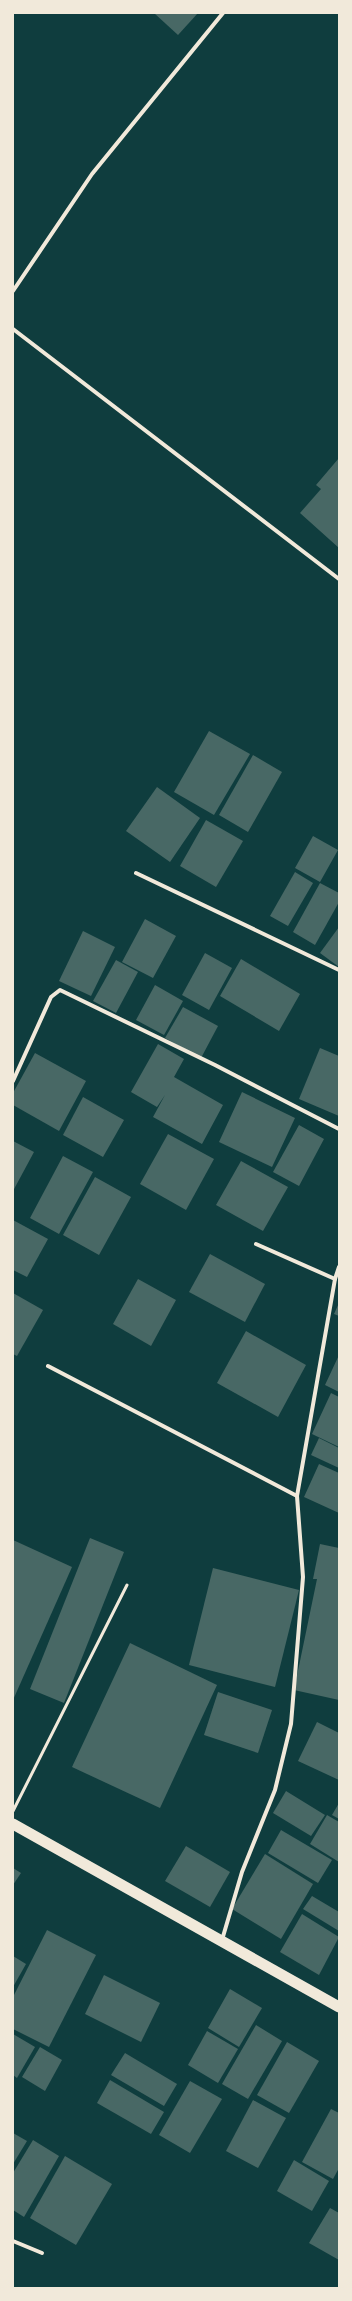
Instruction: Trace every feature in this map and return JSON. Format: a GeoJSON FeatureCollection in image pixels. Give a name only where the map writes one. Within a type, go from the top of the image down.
{"type":"FeatureCollection","features":[{"type":"Feature","properties":{"kind":"highway"},"geometry":{"type":"LineString","coordinates":[[13,1824],[339,2007]]}},
{"type":"Feature","properties":{"kind":"street"},"geometry":{"type":"LineString","coordinates":[[13,290],[92,174],[223,13]]}},
{"type":"Feature","properties":{"kind":"street"},"geometry":{"type":"LineString","coordinates":[[13,329],[339,579]]}},
{"type":"Feature","properties":{"kind":"street"},"geometry":{"type":"LineString","coordinates":[[136,873],[339,970]]}},
{"type":"Feature","properties":{"kind":"street"},"geometry":{"type":"LineString","coordinates":[[13,1080],[52,997],[60,990],[215,1065],[339,1129]]}},
{"type":"Feature","properties":{"kind":"street"},"geometry":{"type":"LineString","coordinates":[[256,1244],[335,1279]]}},
{"type":"Feature","properties":{"kind":"street"},"geometry":{"type":"LineString","coordinates":[[221,1942],[242,1872],[275,1790],[291,1724],[303,1577],[297,1496],[335,1279],[339,1267]]}},
{"type":"Feature","properties":{"kind":"street"},"geometry":{"type":"LineString","coordinates":[[48,1366],[297,1496]]}},
{"type":"Feature","properties":{"kind":"street"},"geometry":{"type":"LineString","coordinates":[[13,2241],[42,2253]]}},
{"type":"Feature","properties":{"kind":"lane"},"geometry":{"type":"LineString","coordinates":[[13,1811],[127,1585]]}},
{"type":"Feature","properties":{"kind":"building"},"geometry":{"type":"Polygon","coordinates":[[[154,13],[198,13],[178,35],[154,13]]]}},
{"type":"Feature","properties":{"kind":"building"},"geometry":{"type":"Polygon","coordinates":[[[339,458],[339,548],[300,513],[321,489],[316,485],[339,458]]]}},
{"type":"Feature","properties":{"kind":"building"},"geometry":{"type":"Polygon","coordinates":[[[209,731],[250,754],[214,815],[174,792],[209,731]]]}},
{"type":"Feature","properties":{"kind":"building"},"geometry":{"type":"Polygon","coordinates":[[[253,755],[282,772],[248,832],[219,815],[253,755]]]}},
{"type":"Feature","properties":{"kind":"building"},"geometry":{"type":"Polygon","coordinates":[[[157,787],[200,818],[170,862],[126,831],[157,787]]]}},
{"type":"Feature","properties":{"kind":"building"},"geometry":{"type":"Polygon","coordinates":[[[206,820],[243,841],[216,887],[180,866],[206,820]]]}},
{"type":"Feature","properties":{"kind":"building"},"geometry":{"type":"Polygon","coordinates":[[[313,836],[338,850],[320,882],[295,868],[313,836]]]}},
{"type":"Feature","properties":{"kind":"building"},"geometry":{"type":"Polygon","coordinates":[[[295,872],[313,883],[288,926],[270,916],[295,872]]]}},
{"type":"Feature","properties":{"kind":"building"},"geometry":{"type":"Polygon","coordinates":[[[320,883],[339,893],[339,902],[315,945],[293,932],[320,883]]]}},
{"type":"Feature","properties":{"kind":"building"},"geometry":{"type":"Polygon","coordinates":[[[145,919],[176,936],[153,978],[122,962],[145,919]]]}},
{"type":"Feature","properties":{"kind":"building"},"geometry":{"type":"Polygon","coordinates":[[[339,927],[339,967],[320,953],[339,927]]]}},
{"type":"Feature","properties":{"kind":"building"},"geometry":{"type":"Polygon","coordinates":[[[83,931],[115,947],[91,996],[59,981],[83,931]]]}},
{"type":"Feature","properties":{"kind":"building"},"geometry":{"type":"Polygon","coordinates":[[[205,953],[232,968],[209,1010],[182,995],[205,953]]]}},
{"type":"Feature","properties":{"kind":"building"},"geometry":{"type":"Polygon","coordinates":[[[241,959],[300,994],[279,1031],[220,996],[241,959]]]}},
{"type":"Feature","properties":{"kind":"building"},"geometry":{"type":"Polygon","coordinates":[[[116,960],[138,972],[116,1013],[93,1001],[116,960]]]}},
{"type":"Feature","properties":{"kind":"building"},"geometry":{"type":"Polygon","coordinates":[[[155,985],[183,1001],[164,1035],[136,1020],[155,985]]]}},
{"type":"Feature","properties":{"kind":"building"},"geometry":{"type":"Polygon","coordinates":[[[183,1007],[218,1026],[201,1058],[165,1038],[183,1007]]]}},
{"type":"Feature","properties":{"kind":"building"},"geometry":{"type":"Polygon","coordinates":[[[158,1044],[184,1059],[174,1077],[223,1105],[202,1144],[153,1117],[165,1095],[157,1107],[131,1092],[158,1044]]]}},
{"type":"Feature","properties":{"kind":"building"},"geometry":{"type":"Polygon","coordinates":[[[320,1048],[339,1056],[339,1116],[299,1099],[320,1048]]]}},
{"type":"Feature","properties":{"kind":"building"},"geometry":{"type":"Polygon","coordinates":[[[35,1053],[86,1081],[59,1131],[13,1105],[13,1093],[35,1053]]]}},
{"type":"Feature","properties":{"kind":"building"},"geometry":{"type":"Polygon","coordinates":[[[242,1092],[295,1118],[272,1167],[219,1142],[242,1092]]]}},
{"type":"Feature","properties":{"kind":"building"},"geometry":{"type":"Polygon","coordinates":[[[83,1097],[124,1120],[103,1157],[63,1135],[83,1097]]]}},
{"type":"Feature","properties":{"kind":"building"},"geometry":{"type":"Polygon","coordinates":[[[299,1125],[324,1139],[299,1186],[273,1172],[299,1125]]]}},
{"type":"Feature","properties":{"kind":"building"},"geometry":{"type":"Polygon","coordinates":[[[168,1134],[214,1159],[186,1210],[140,1184],[168,1134]]]}},
{"type":"Feature","properties":{"kind":"building"},"geometry":{"type":"Polygon","coordinates":[[[13,1141],[34,1152],[13,1191],[13,1141]]]}},
{"type":"Feature","properties":{"kind":"building"},"geometry":{"type":"Polygon","coordinates":[[[63,1156],[93,1172],[59,1234],[30,1218],[63,1156]]]}},
{"type":"Feature","properties":{"kind":"building"},"geometry":{"type":"Polygon","coordinates":[[[241,1161],[288,1187],[263,1231],[216,1205],[241,1161]]]}},
{"type":"Feature","properties":{"kind":"building"},"geometry":{"type":"Polygon","coordinates":[[[95,1177],[131,1197],[99,1255],[63,1235],[95,1177]]]}},
{"type":"Feature","properties":{"kind":"building"},"geometry":{"type":"Polygon","coordinates":[[[13,1220],[48,1239],[27,1277],[13,1270],[13,1220]]]}},
{"type":"Feature","properties":{"kind":"building"},"geometry":{"type":"Polygon","coordinates":[[[210,1254],[265,1284],[245,1322],[189,1292],[210,1254]]]}},
{"type":"Feature","properties":{"kind":"building"},"geometry":{"type":"Polygon","coordinates":[[[138,1279],[176,1300],[151,1346],[113,1324],[138,1279]]]}},
{"type":"Feature","properties":{"kind":"building"},"geometry":{"type":"Polygon","coordinates":[[[13,1293],[43,1310],[17,1356],[13,1354],[13,1293]]]}},
{"type":"Feature","properties":{"kind":"building"},"geometry":{"type":"Polygon","coordinates":[[[339,1303],[339,1316],[334,1314],[339,1303]]]}},
{"type":"Feature","properties":{"kind":"building"},"geometry":{"type":"Polygon","coordinates":[[[246,1331],[306,1365],[278,1417],[217,1383],[246,1331]]]}},
{"type":"Feature","properties":{"kind":"building"},"geometry":{"type":"Polygon","coordinates":[[[339,1355],[339,1392],[325,1385],[339,1355]]]}},
{"type":"Feature","properties":{"kind":"building"},"geometry":{"type":"Polygon","coordinates":[[[331,1393],[339,1397],[339,1447],[312,1434],[331,1393]]]}},
{"type":"Feature","properties":{"kind":"building"},"geometry":{"type":"Polygon","coordinates":[[[319,1438],[339,1448],[339,1468],[311,1455],[319,1438]]]}},
{"type":"Feature","properties":{"kind":"building"},"geometry":{"type":"Polygon","coordinates":[[[319,1464],[339,1473],[339,1513],[304,1497],[319,1464]]]}},
{"type":"Feature","properties":{"kind":"building"},"geometry":{"type":"Polygon","coordinates":[[[90,1538],[124,1552],[64,1703],[30,1689],[90,1538]]]}},
{"type":"Feature","properties":{"kind":"building"},"geometry":{"type":"Polygon","coordinates":[[[13,1540],[72,1567],[13,1700],[13,1540]]]}},
{"type":"Feature","properties":{"kind":"building"},"geometry":{"type":"Polygon","coordinates":[[[320,1544],[339,1548],[339,1700],[294,1690],[317,1579],[313,1579],[320,1544]]]}},
{"type":"Feature","properties":{"kind":"building"},"geometry":{"type":"Polygon","coordinates":[[[213,1568],[299,1590],[275,1687],[189,1665],[213,1568]]]}},
{"type":"Feature","properties":{"kind":"building"},"geometry":{"type":"Polygon","coordinates":[[[130,1643],[217,1685],[160,1808],[72,1767],[130,1643]]]}},
{"type":"Feature","properties":{"kind":"building"},"geometry":{"type":"Polygon","coordinates":[[[218,1692],[272,1710],[258,1753],[204,1735],[218,1692]]]}},
{"type":"Feature","properties":{"kind":"building"},"geometry":{"type":"Polygon","coordinates":[[[317,1722],[339,1733],[339,1780],[298,1761],[317,1722]]]}},
{"type":"Feature","properties":{"kind":"building"},"geometry":{"type":"Polygon","coordinates":[[[286,1791],[325,1815],[311,1836],[273,1813],[286,1791]]]}},
{"type":"Feature","properties":{"kind":"building"},"geometry":{"type":"Polygon","coordinates":[[[339,1803],[339,1819],[332,1815],[339,1803]]]}},
{"type":"Feature","properties":{"kind":"building"},"geometry":{"type":"Polygon","coordinates":[[[327,1815],[339,1822],[339,1862],[310,1844],[327,1815]]]}},
{"type":"Feature","properties":{"kind":"building"},"geometry":{"type":"Polygon","coordinates":[[[281,1830],[332,1860],[318,1883],[268,1853],[281,1830]]]}},
{"type":"Feature","properties":{"kind":"building"},"geometry":{"type":"Polygon","coordinates":[[[186,1846],[230,1872],[210,1907],[165,1881],[186,1846]]]}},
{"type":"Feature","properties":{"kind":"building"},"geometry":{"type":"Polygon","coordinates":[[[265,1854],[313,1884],[281,1939],[232,1909],[265,1854]]]}},
{"type":"Feature","properties":{"kind":"building"},"geometry":{"type":"Polygon","coordinates":[[[13,1868],[21,1873],[13,1885],[13,1868]]]}},
{"type":"Feature","properties":{"kind":"building"},"geometry":{"type":"Polygon","coordinates":[[[312,1896],[339,1912],[339,1931],[303,1909],[312,1896]]]}},
{"type":"Feature","properties":{"kind":"building"},"geometry":{"type":"Polygon","coordinates":[[[302,1914],[339,1937],[319,1975],[280,1952],[302,1914]]]}},
{"type":"Feature","properties":{"kind":"building"},"geometry":{"type":"Polygon","coordinates":[[[47,1930],[96,1955],[49,2047],[13,2029],[13,1997],[47,1930]]]}},
{"type":"Feature","properties":{"kind":"building"},"geometry":{"type":"Polygon","coordinates":[[[13,1956],[26,1964],[13,1987],[13,1956]]]}},
{"type":"Feature","properties":{"kind":"building"},"geometry":{"type":"Polygon","coordinates":[[[104,1975],[160,2003],[141,2042],[85,2014],[104,1975]]]}},
{"type":"Feature","properties":{"kind":"building"},"geometry":{"type":"Polygon","coordinates":[[[230,1989],[262,2008],[239,2047],[208,2028],[230,1989]]]}},
{"type":"Feature","properties":{"kind":"building"},"geometry":{"type":"Polygon","coordinates":[[[256,2025],[282,2041],[248,2099],[222,2084],[256,2025]]]}},
{"type":"Feature","properties":{"kind":"building"},"geometry":{"type":"Polygon","coordinates":[[[207,2031],[238,2049],[218,2083],[188,2065],[207,2031]]]}},
{"type":"Feature","properties":{"kind":"building"},"geometry":{"type":"Polygon","coordinates":[[[13,2034],[35,2047],[17,2078],[13,2075],[13,2034]]]}},
{"type":"Feature","properties":{"kind":"building"},"geometry":{"type":"Polygon","coordinates":[[[287,2042],[319,2061],[289,2113],[257,2095],[287,2042]]]}},
{"type":"Feature","properties":{"kind":"building"},"geometry":{"type":"Polygon","coordinates":[[[40,2047],[62,2060],[45,2091],[22,2077],[40,2047]]]}},
{"type":"Feature","properties":{"kind":"building"},"geometry":{"type":"Polygon","coordinates":[[[125,2053],[177,2084],[164,2106],[111,2075],[125,2053]]]}},
{"type":"Feature","properties":{"kind":"building"},"geometry":{"type":"Polygon","coordinates":[[[110,2080],[164,2112],[151,2134],[97,2103],[110,2080]]]}},
{"type":"Feature","properties":{"kind":"building"},"geometry":{"type":"Polygon","coordinates":[[[190,2081],[222,2099],[190,2153],[159,2135],[190,2081]]]}},
{"type":"Feature","properties":{"kind":"building"},"geometry":{"type":"Polygon","coordinates":[[[253,2100],[286,2118],[258,2168],[226,2151],[253,2100]]]}},
{"type":"Feature","properties":{"kind":"building"},"geometry":{"type":"Polygon","coordinates":[[[331,2109],[339,2113],[339,2168],[333,2179],[302,2162],[331,2109]]]}},
{"type":"Feature","properties":{"kind":"building"},"geometry":{"type":"Polygon","coordinates":[[[13,2133],[27,2141],[13,2164],[13,2133]]]}},
{"type":"Feature","properties":{"kind":"building"},"geometry":{"type":"Polygon","coordinates":[[[33,2140],[59,2156],[24,2217],[13,2210],[13,2173],[33,2140]]]}},
{"type":"Feature","properties":{"kind":"building"},"geometry":{"type":"Polygon","coordinates":[[[65,2156],[112,2184],[76,2245],[30,2218],[65,2156]]]}},
{"type":"Feature","properties":{"kind":"building"},"geometry":{"type":"Polygon","coordinates":[[[294,2160],[329,2181],[312,2211],[277,2191],[294,2160]]]}},
{"type":"Feature","properties":{"kind":"building"},"geometry":{"type":"Polygon","coordinates":[[[330,2208],[339,2213],[339,2260],[309,2243],[330,2208]]]}}]}
